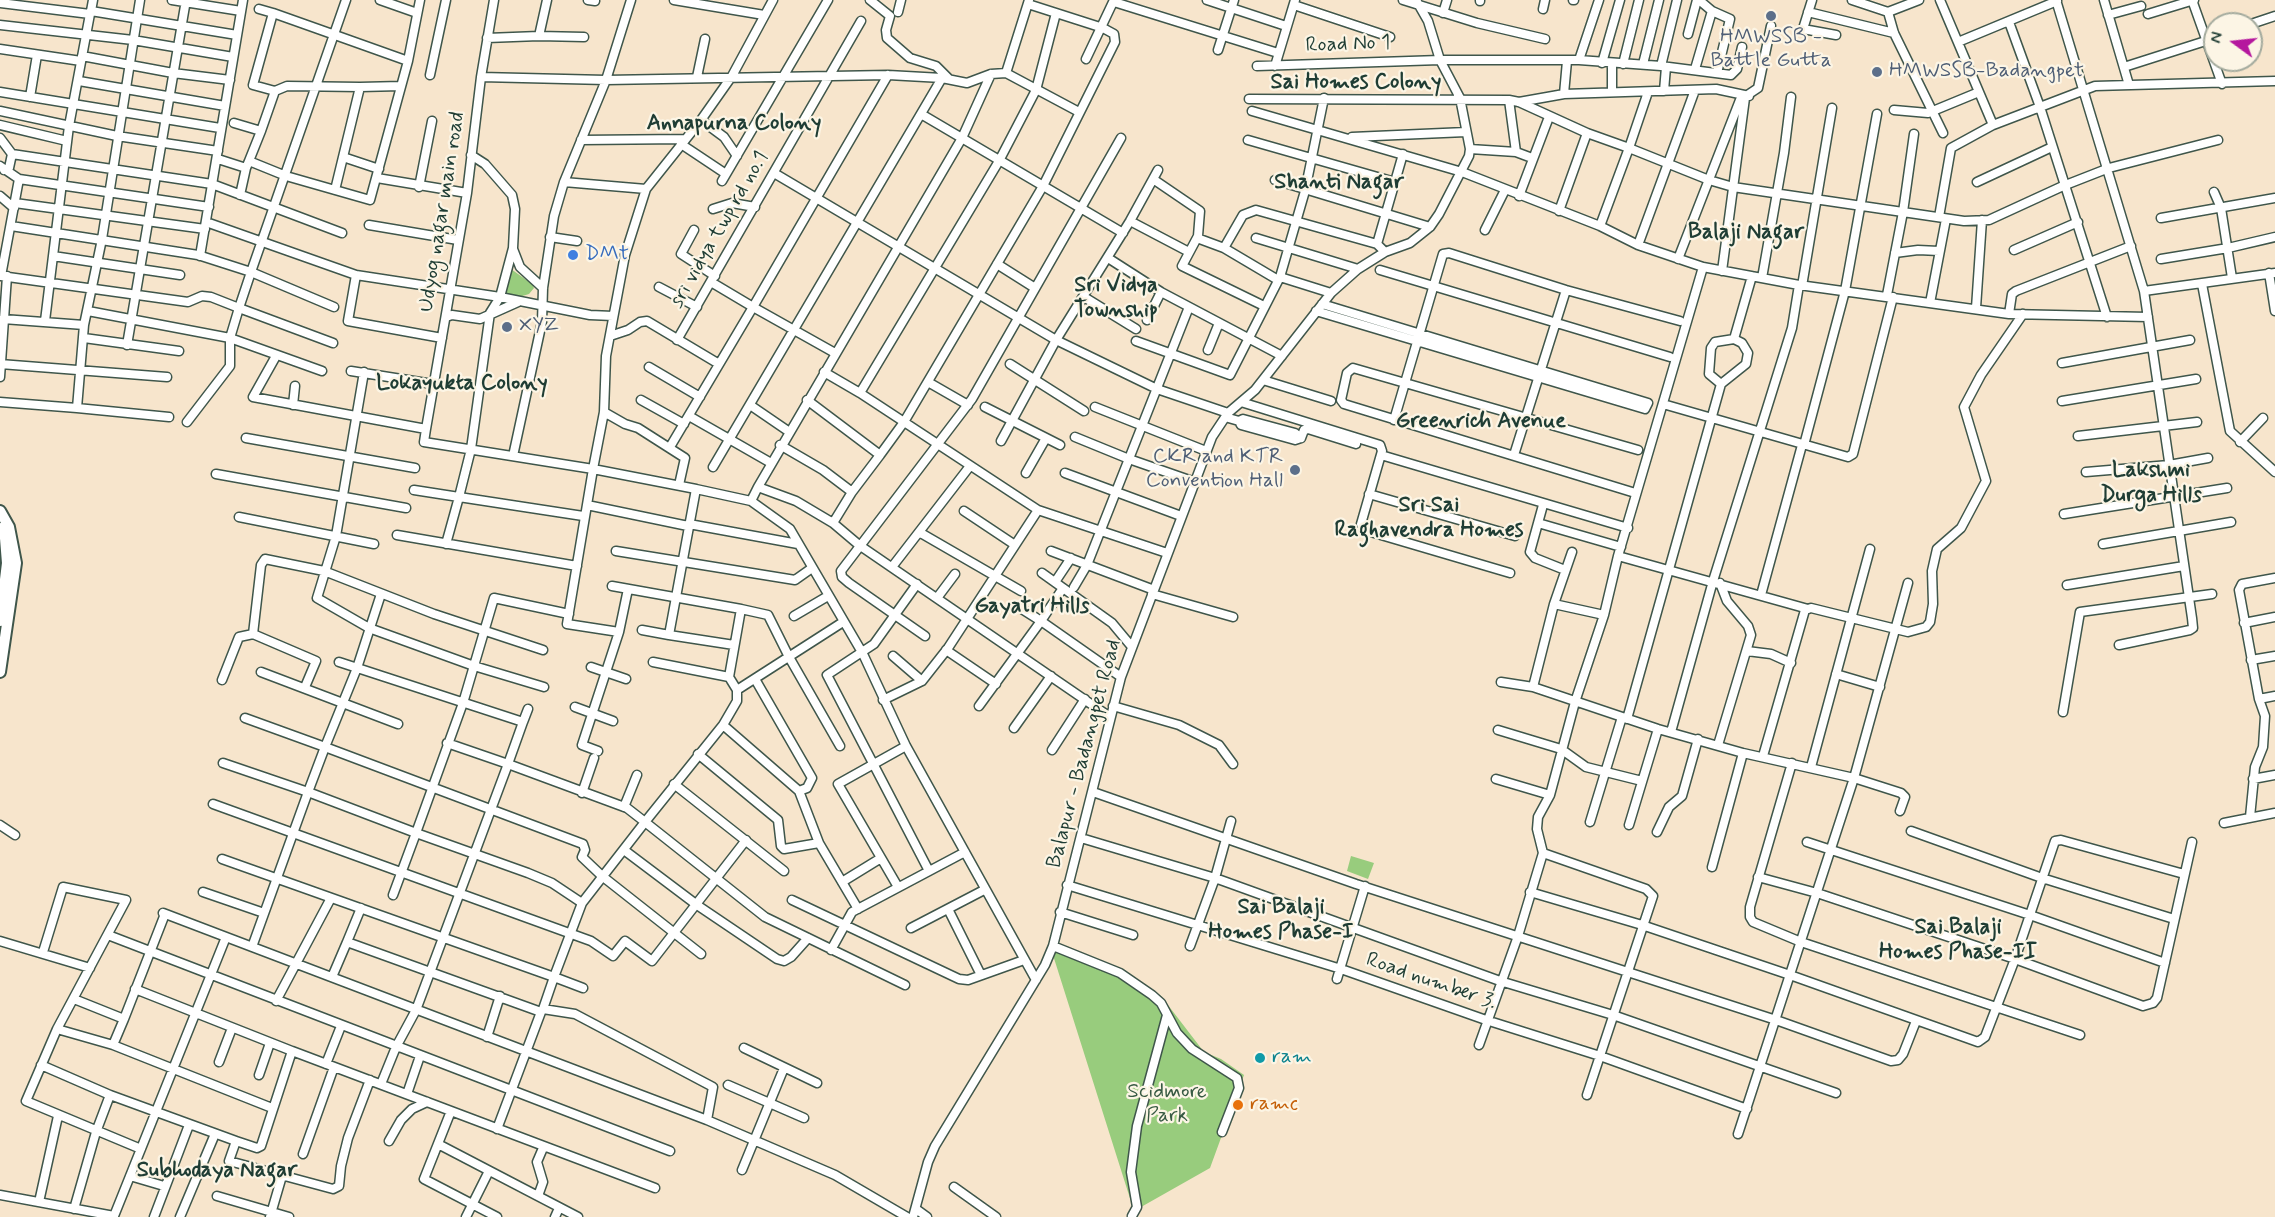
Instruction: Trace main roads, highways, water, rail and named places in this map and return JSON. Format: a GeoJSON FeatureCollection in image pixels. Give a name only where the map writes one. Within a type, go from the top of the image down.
{"type":"FeatureCollection","features":[{"type":"Feature","properties":{"kind":"main road"},"geometry":{"type":"LineString","coordinates":[[0,511],[9,527],[16,563],[0,672]]}},
{"type":"Feature","properties":{"kind":"main road"},"geometry":{"type":"LineString","coordinates":[[0,528],[5,538],[7,563],[0,621]]}},
{"type":"Feature","properties":{"kind":"place","name":"HMWSSB - Battle Gutta"},"geometry":{"type":"Point","coordinates":[1771,16]}},
{"type":"Feature","properties":{"kind":"place","name":"HMWSSB-Badangpet"},"geometry":{"type":"Point","coordinates":[1877,72]}},
{"type":"Feature","properties":{"kind":"place","name":"DMt"},"geometry":{"type":"Point","coordinates":[573,255]}},
{"type":"Feature","properties":{"kind":"place","name":"XYZ"},"geometry":{"type":"Point","coordinates":[507,327]}},
{"type":"Feature","properties":{"kind":"place","name":"CKR and KTR Convention Hall"},"geometry":{"type":"Point","coordinates":[1295,470]}},
{"type":"Feature","properties":{"kind":"place","name":"ram"},"geometry":{"type":"Point","coordinates":[1260,1058]}},
{"type":"Feature","properties":{"kind":"place","name":"ramc"},"geometry":{"type":"Point","coordinates":[1238,1105]}},
{"type":"Feature","properties":{"kind":"district","name":"Sai Homes Colony"},"geometry":{"type":"Point","coordinates":[1356,83]}},
{"type":"Feature","properties":{"kind":"district","name":"Annapurna Colony"},"geometry":{"type":"Point","coordinates":[734,124]}},
{"type":"Feature","properties":{"kind":"district","name":"Shanti Nagar"},"geometry":{"type":"Point","coordinates":[1339,183]}},
{"type":"Feature","properties":{"kind":"district","name":"Balaji Nagar"},"geometry":{"type":"Point","coordinates":[1746,233]}},
{"type":"Feature","properties":{"kind":"district","name":"Sri Vidya Township"},"geometry":{"type":"Point","coordinates":[1116,298]}},
{"type":"Feature","properties":{"kind":"district","name":"Lokayukta Colony"},"geometry":{"type":"Point","coordinates":[462,384]}},
{"type":"Feature","properties":{"kind":"district","name":"Greenrich Avenue"},"geometry":{"type":"Point","coordinates":[1481,422]}},
{"type":"Feature","properties":{"kind":"district","name":"Lakshmi Durga Hills"},"geometry":{"type":"Point","coordinates":[2151,484]}},
{"type":"Feature","properties":{"kind":"district","name":"Sri Sai Raghavendra Homes"},"geometry":{"type":"Point","coordinates":[1429,518]}},
{"type":"Feature","properties":{"kind":"district","name":"Gayatri Hills"},"geometry":{"type":"Point","coordinates":[1032,607]}},
{"type":"Feature","properties":{"kind":"district","name":"Sai Balaji Homes Phase-I"},"geometry":{"type":"Point","coordinates":[1281,920]}},
{"type":"Feature","properties":{"kind":"district","name":"Sai Balaji Homes Phase-II"},"geometry":{"type":"Point","coordinates":[1958,940]}},
{"type":"Feature","properties":{"kind":"district","name":"Subhodaya Nagar"},"geometry":{"type":"Point","coordinates":[217,1171]}},
{"type":"Feature","properties":{"kind":"park label","name":"Scidmore Park"},"geometry":{"type":"Point","coordinates":[1167,1105]}}]}
